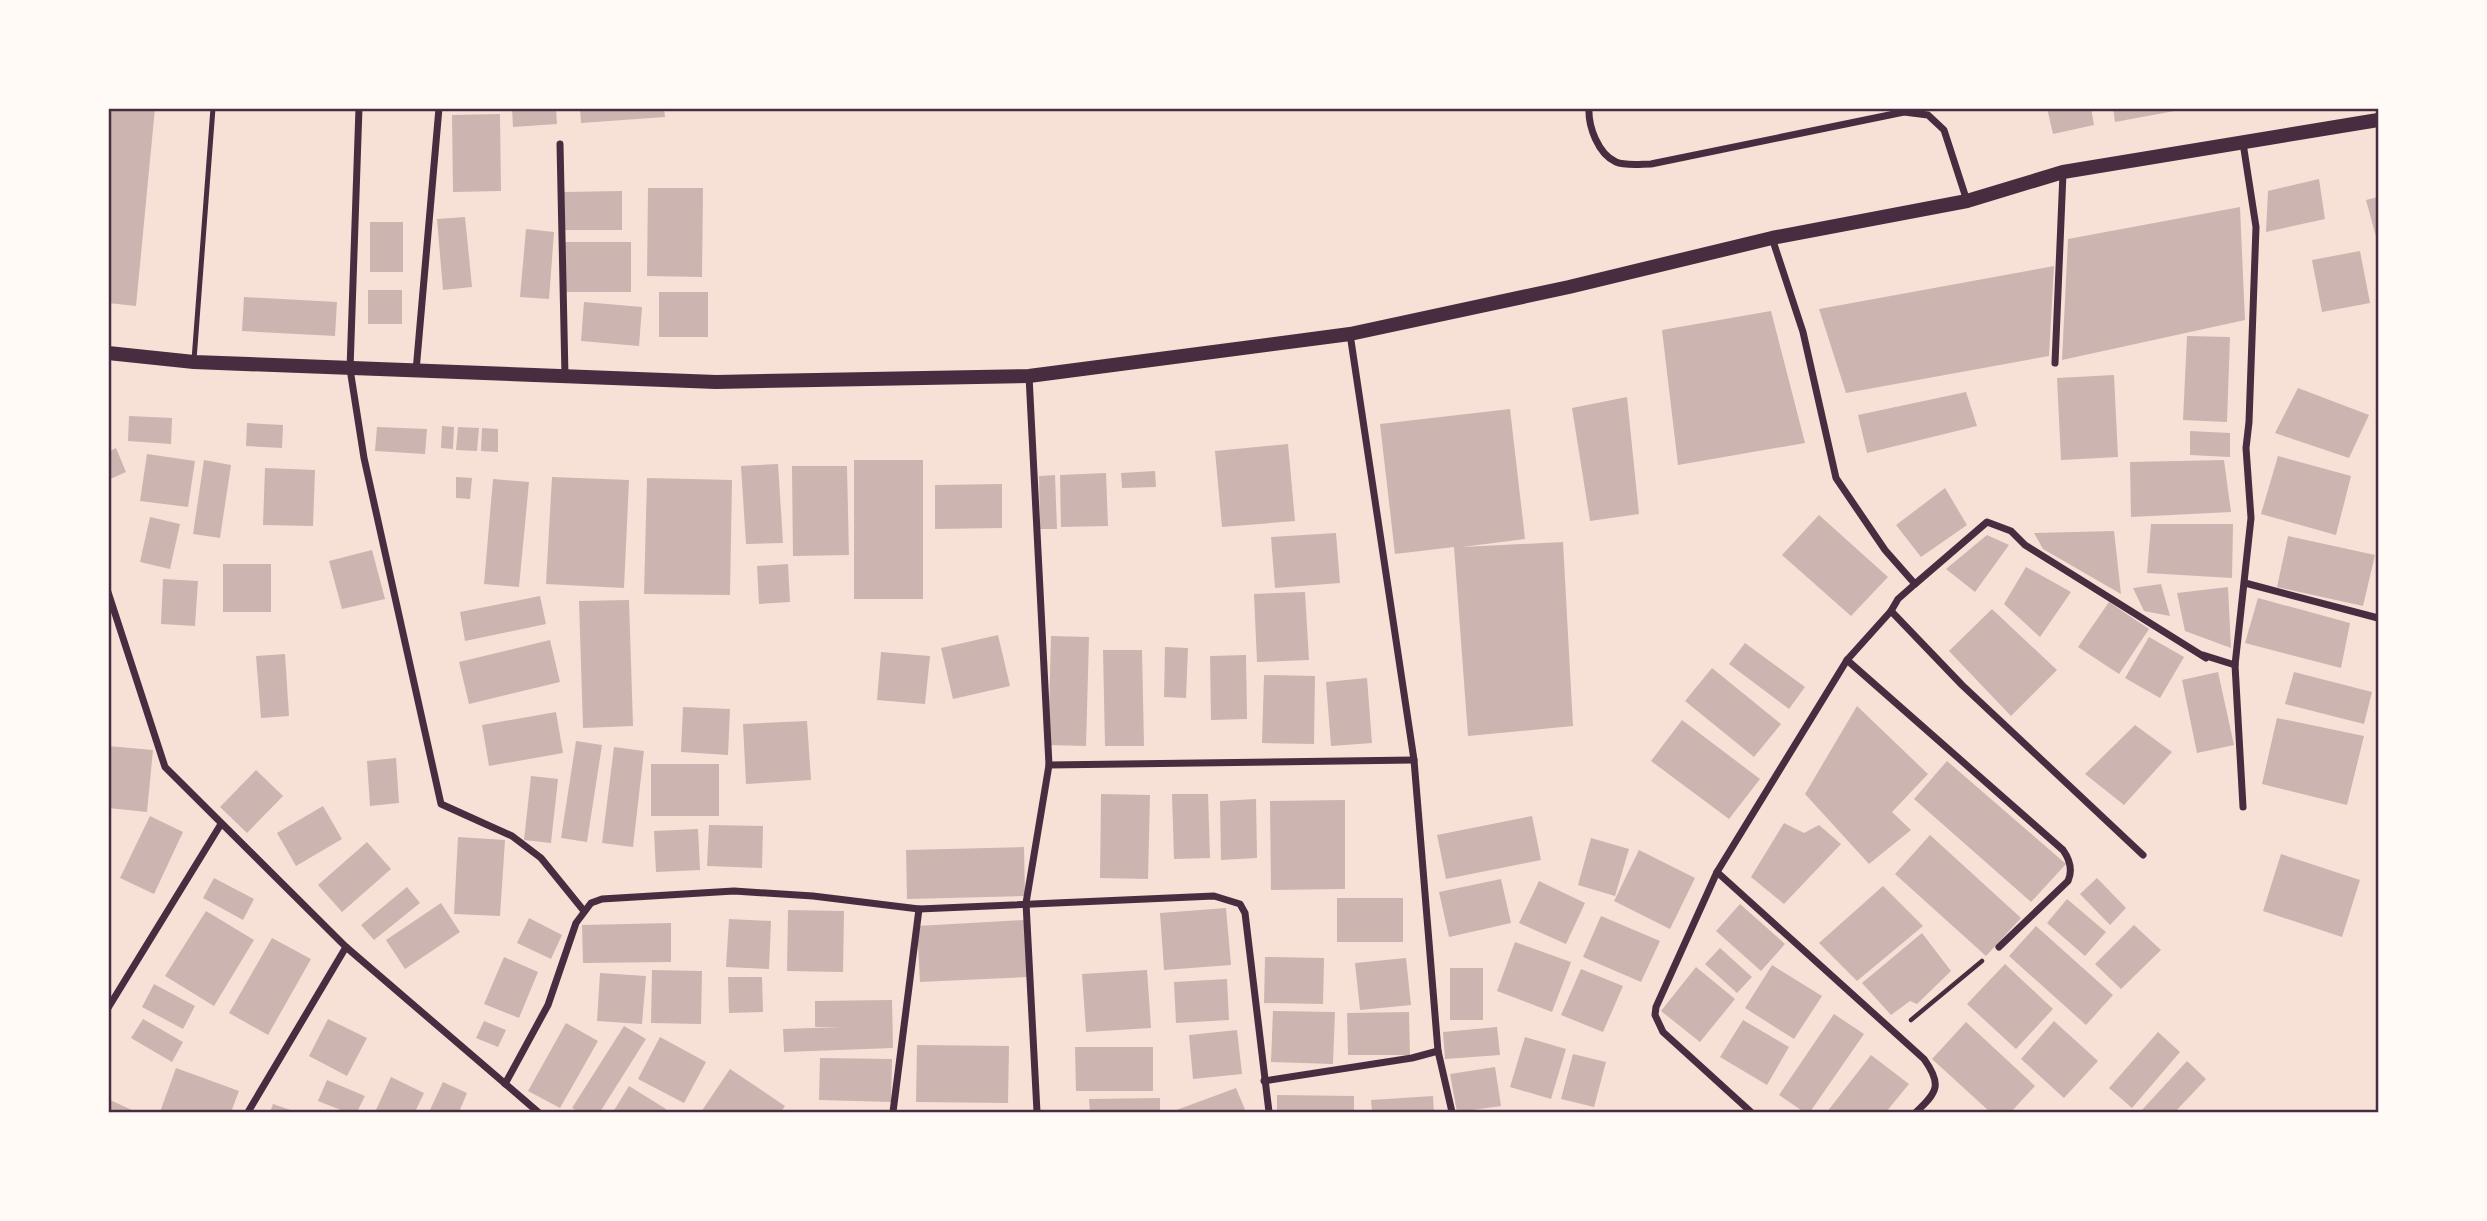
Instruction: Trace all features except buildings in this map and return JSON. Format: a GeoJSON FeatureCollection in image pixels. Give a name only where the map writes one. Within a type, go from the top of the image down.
{"type":"FeatureCollection","features":[{"type":"Feature","properties":{"kind":"main road"},"geometry":{"type":"LineString","coordinates":[[108,353],[194,362],[716,382],[1029,376],[1350,334],[1569,287],[1772,238],[1968,201],[2063,172],[2378,120]]}},
{"type":"Feature","properties":{"kind":"street"},"geometry":{"type":"LineString","coordinates":[[359,108],[350,369],[364,458],[441,804],[512,836],[541,859],[584,911]]}},
{"type":"Feature","properties":{"kind":"street"},"geometry":{"type":"LineString","coordinates":[[416,371],[439,108]]}},
{"type":"Feature","properties":{"kind":"street"},"geometry":{"type":"LineString","coordinates":[[1589,108],[1596,143],[1616,162],[1651,164],[1904,111],[1927,115],[1944,130],[1968,201]]}},
{"type":"Feature","properties":{"kind":"street"},"geometry":{"type":"LineString","coordinates":[[2242,142],[2256,227],[2257,256],[2246,447],[2251,518],[2235,665],[2243,807]]}},
{"type":"Feature","properties":{"kind":"street"},"geometry":{"type":"LineString","coordinates":[[560,144],[565,376]]}},
{"type":"Feature","properties":{"kind":"street"},"geometry":{"type":"LineString","coordinates":[[2055,363],[2063,172]]}},
{"type":"Feature","properties":{"kind":"street"},"geometry":{"type":"LineString","coordinates":[[1772,238],[1803,332],[1836,478],[1885,550],[1916,584]]}},
{"type":"Feature","properties":{"kind":"street"},"geometry":{"type":"LineString","coordinates":[[1350,334],[1414,760],[1438,1051],[1452,1112]]}},
{"type":"Feature","properties":{"kind":"street"},"geometry":{"type":"LineString","coordinates":[[1029,376],[1049,765],[1026,903],[1037,1112]]}},
{"type":"Feature","properties":{"kind":"street"},"geometry":{"type":"LineString","coordinates":[[1751,1112],[1663,1032],[1655,1015],[1660,994],[1717,872],[1847,660],[1891,611],[1898,599],[1987,522],[2011,531],[2025,545],[2204,657],[2235,665]]}},
{"type":"Feature","properties":{"kind":"street"},"geometry":{"type":"LineString","coordinates":[[2245,583],[2378,618]]}},
{"type":"Feature","properties":{"kind":"street"},"geometry":{"type":"LineString","coordinates":[[108,592],[165,767],[346,947],[538,1112]]}},
{"type":"Feature","properties":{"kind":"street"},"geometry":{"type":"LineString","coordinates":[[1891,611],[1962,685],[2143,855]]}},
{"type":"Feature","properties":{"kind":"street"},"geometry":{"type":"LineString","coordinates":[[1847,660],[2068,857],[2071,874],[2068,881],[1999,947]]}},
{"type":"Feature","properties":{"kind":"street"},"geometry":{"type":"LineString","coordinates":[[1049,765],[1414,760]]}},
{"type":"Feature","properties":{"kind":"street"},"geometry":{"type":"LineString","coordinates":[[108,1008],[221,824]]}},
{"type":"Feature","properties":{"kind":"street"},"geometry":{"type":"LineString","coordinates":[[1717,872],[1924,1059],[1936,1081],[1929,1100],[1916,1112]]}},
{"type":"Feature","properties":{"kind":"street"},"geometry":{"type":"LineString","coordinates":[[505,1084],[548,1005],[576,923],[591,903],[602,899],[734,891],[813,896],[919,909],[1214,896],[1240,904],[1245,913],[1269,1112]]}},
{"type":"Feature","properties":{"kind":"street"},"geometry":{"type":"LineString","coordinates":[[892,1112],[919,909]]}},
{"type":"Feature","properties":{"kind":"street"},"geometry":{"type":"LineString","coordinates":[[248,1112],[346,947]]}},
{"type":"Feature","properties":{"kind":"street"},"geometry":{"type":"LineString","coordinates":[[1264,1081],[1412,1058],[1438,1051]]}},
{"type":"Feature","properties":{"kind":"lane"},"geometry":{"type":"LineString","coordinates":[[194,362],[213,108]]}},
{"type":"Feature","properties":{"kind":"path"},"geometry":{"type":"LineString","coordinates":[[1895,1033],[1999,947]]}}]}
